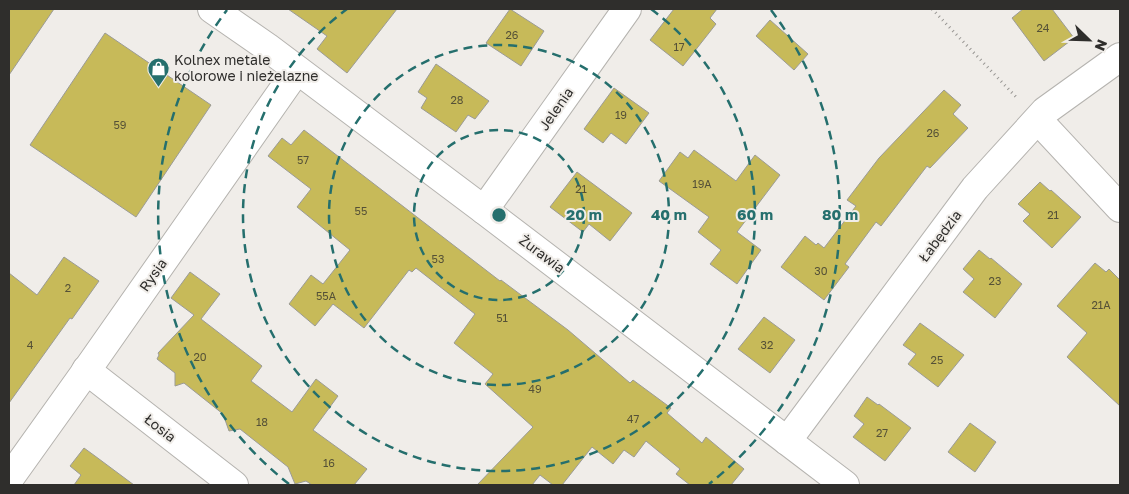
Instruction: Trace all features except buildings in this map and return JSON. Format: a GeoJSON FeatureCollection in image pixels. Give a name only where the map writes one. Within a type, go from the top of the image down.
{"type":"FeatureCollection","features":[{"type":"Feature","properties":{"kind":"street","name":"Żurawia"},"geometry":{"type":"LineString","coordinates":[[212,9],[484,210],[845,485]]}},
{"type":"Feature","properties":{"kind":"street","name":"Jelenia"},"geometry":{"type":"LineString","coordinates":[[484,210],[627,9]]}},
{"type":"Feature","properties":{"kind":"street","name":"Łabędzia"},"geometry":{"type":"LineString","coordinates":[[787,441],[976,188],[1045,111],[1120,57]]}},
{"type":"Feature","properties":{"kind":"street","name":"Rysia"},"geometry":{"type":"LineString","coordinates":[[9,479],[296,70]]}},
{"type":"Feature","properties":{"kind":"street"},"geometry":{"type":"LineString","coordinates":[[1038,120],[1120,208]]}},
{"type":"Feature","properties":{"kind":"street","name":"Łosia"},"geometry":{"type":"LineString","coordinates":[[86,370],[234,485]]}},
{"type":"Feature","properties":{"kind":"path"},"geometry":{"type":"LineString","coordinates":[[932,9],[1038,120]]}},
{"type":"Feature","properties":{"kind":"place","name":"Kolnex metale kolorowe i nieżelazne"},"geometry":{"type":"Point","coordinates":[158,87]}}]}
